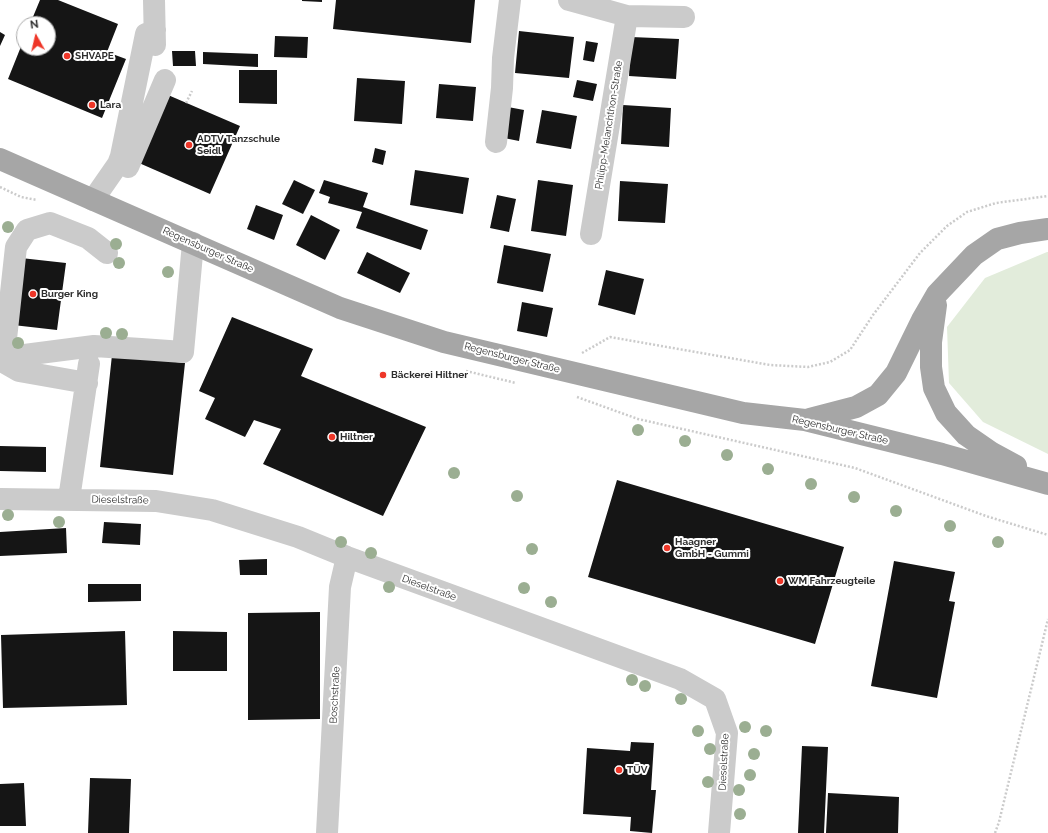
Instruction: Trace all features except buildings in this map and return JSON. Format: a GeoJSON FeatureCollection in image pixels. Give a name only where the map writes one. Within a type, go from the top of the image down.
{"type":"FeatureCollection","features":[{"type":"Feature","properties":{"kind":"main road","name":"Regensburger Straße"},"geometry":{"type":"LineString","coordinates":[[0,159],[340,308],[444,342],[743,413],[805,420],[942,454],[1048,484]]}},
{"type":"Feature","properties":{"kind":"main road"},"geometry":{"type":"LineString","coordinates":[[805,420],[856,407],[878,395],[896,373],[922,320],[937,294],[974,255],[997,239],[1020,233],[1048,230]]}},
{"type":"Feature","properties":{"kind":"main road"},"geometry":{"type":"LineString","coordinates":[[937,294],[931,342],[931,367],[934,388],[946,413],[966,435],[992,454],[1023,470],[1048,480]]}},
{"type":"Feature","properties":{"kind":"main road"},"geometry":{"type":"LineString","coordinates":[[743,413],[803,432],[1048,497]]}},
{"type":"Feature","properties":{"kind":"street"},"geometry":{"type":"LineString","coordinates":[[93,200],[118,164],[121,156],[146,34],[155,38],[154,0]]}},
{"type":"Feature","properties":{"kind":"street"},"geometry":{"type":"LineString","coordinates":[[496,142],[502,88],[503,58],[510,0]]}},
{"type":"Feature","properties":{"kind":"street"},"geometry":{"type":"LineString","coordinates":[[568,0],[627,16],[684,17]]}},
{"type":"Feature","properties":{"kind":"street","name":"Philipp-Melanchthon-Straße"},"geometry":{"type":"LineString","coordinates":[[591,234],[627,16]]}},
{"type":"Feature","properties":{"kind":"street"},"geometry":{"type":"LineString","coordinates":[[128,168],[165,80]]}},
{"type":"Feature","properties":{"kind":"street"},"geometry":{"type":"LineString","coordinates":[[1,358],[16,247],[27,230],[50,223],[88,238],[107,253]]}},
{"type":"Feature","properties":{"kind":"street"},"geometry":{"type":"LineString","coordinates":[[1,358],[94,346],[183,352],[193,243]]}},
{"type":"Feature","properties":{"kind":"street"},"geometry":{"type":"LineString","coordinates":[[1,358],[20,371],[88,374],[69,500]]}},
{"type":"Feature","properties":{"kind":"street","name":"Dieselstraße"},"geometry":{"type":"LineString","coordinates":[[0,499],[156,501],[212,510],[298,537],[347,558],[680,679],[715,699],[727,734],[719,833]]}},
{"type":"Feature","properties":{"kind":"street","name":"Boschstraße"},"geometry":{"type":"LineString","coordinates":[[327,833],[340,587],[347,558]]}},
{"type":"Feature","properties":{"kind":"path"},"geometry":{"type":"LineString","coordinates":[[186,103],[192,90]]}},
{"type":"Feature","properties":{"kind":"path"},"geometry":{"type":"LineString","coordinates":[[576,356],[610,337],[770,365],[808,367],[830,362],[850,350],[873,315],[920,253],[947,226],[968,212],[996,204],[1048,196]]}},
{"type":"Feature","properties":{"kind":"path"},"geometry":{"type":"LineString","coordinates":[[574,396],[638,419],[855,468],[986,516],[1048,536]]}},
{"type":"Feature","properties":{"kind":"path"},"geometry":{"type":"LineString","coordinates":[[995,833],[999,822],[1048,619]]}},
{"type":"Feature","properties":{"kind":"green space"},"geometry":{"type":"Polygon","coordinates":[[[1047,252],[1048,454],[983,422],[949,383],[947,327],[985,278],[1047,252]]]}},
{"type":"Feature","properties":{"kind":"place","name":"SHVAPE"},"geometry":{"type":"Point","coordinates":[67,56]}},
{"type":"Feature","properties":{"kind":"place","name":"Lara"},"geometry":{"type":"Point","coordinates":[92,105]}},
{"type":"Feature","properties":{"kind":"place","name":"ADTV Tanzschule Seidl"},"geometry":{"type":"Point","coordinates":[189,145]}},
{"type":"Feature","properties":{"kind":"place","name":"Burger King"},"geometry":{"type":"Point","coordinates":[33,294]}},
{"type":"Feature","properties":{"kind":"place","name":"Bäckerei Hiltner"},"geometry":{"type":"Point","coordinates":[383,375]}},
{"type":"Feature","properties":{"kind":"place","name":"Hiltner"},"geometry":{"type":"Point","coordinates":[332,437]}},
{"type":"Feature","properties":{"kind":"place","name":"Haagner GmbH - Gummi"},"geometry":{"type":"Point","coordinates":[667,548]}},
{"type":"Feature","properties":{"kind":"place","name":"WM Fahrzeugteile"},"geometry":{"type":"Point","coordinates":[780,581]}},
{"type":"Feature","properties":{"kind":"place","name":"TÜV"},"geometry":{"type":"Point","coordinates":[619,770]}}]}
